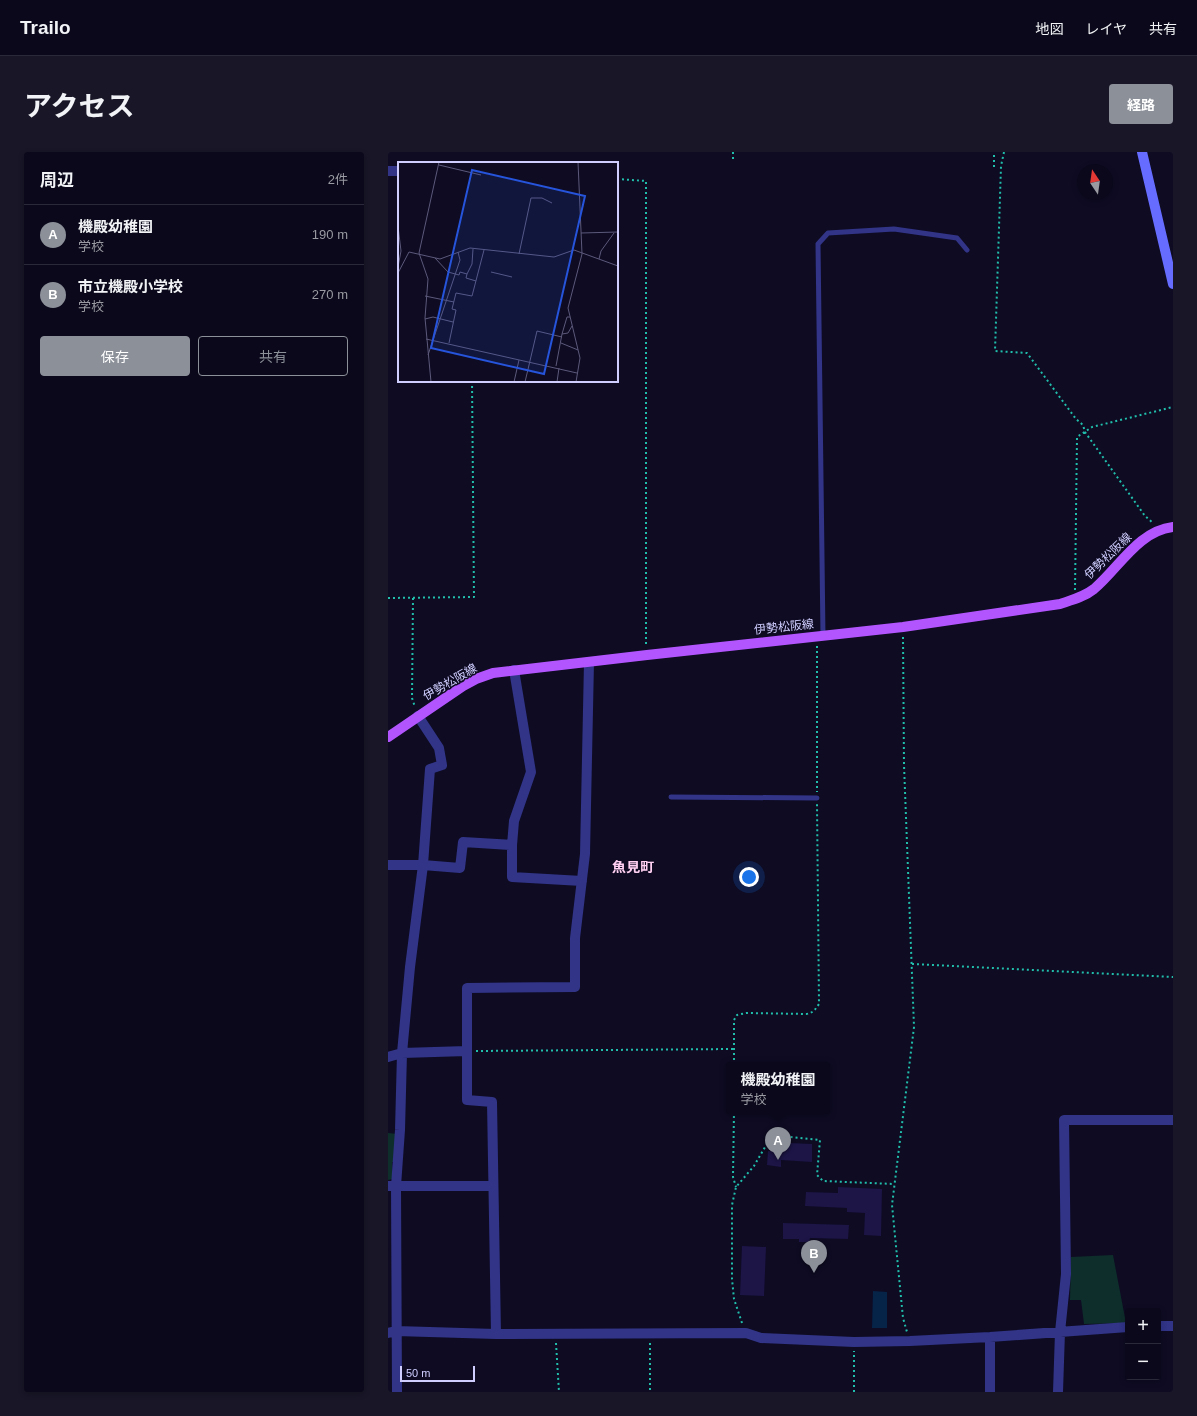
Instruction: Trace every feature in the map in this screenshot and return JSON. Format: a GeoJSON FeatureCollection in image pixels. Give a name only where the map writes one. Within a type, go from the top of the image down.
{"type":"FeatureCollection","features":[{"type":"Feature","properties":{"kind":"main road","name":"伊勢松阪線"},"geometry":{"type":"LineString","coordinates":[[388,737],[476,679],[493,673],[902,627],[1044,607],[1080,598],[1093,589],[1141,541],[1162,530],[1173,527]]}},
{"type":"Feature","properties":{"kind":"street"},"geometry":{"type":"LineString","coordinates":[[1142,152],[1173,284]]}},
{"type":"Feature","properties":{"kind":"street"},"geometry":{"type":"LineString","coordinates":[[496,1334],[492,1102],[467,1100],[467,988],[576,987],[575,938],[585,854],[589,662]]}},
{"type":"Feature","properties":{"kind":"street"},"geometry":{"type":"LineString","coordinates":[[514,670],[531,772],[514,821],[512,877],[582,881]]}},
{"type":"Feature","properties":{"kind":"street"},"geometry":{"type":"LineString","coordinates":[[397,1392],[392,1332],[392,1186],[400,1130],[402,1053],[410,967],[423,865],[430,769],[442,764],[439,748],[418,716]]}},
{"type":"Feature","properties":{"kind":"street"},"geometry":{"type":"LineString","coordinates":[[388,866],[423,865],[460,868],[463,842],[512,845]]}},
{"type":"Feature","properties":{"kind":"street"},"geometry":{"type":"LineString","coordinates":[[388,1057],[402,1053],[467,1051]]}},
{"type":"Feature","properties":{"kind":"street"},"geometry":{"type":"LineString","coordinates":[[1058,1392],[1060,1332],[1066,1274],[1064,1120],[1173,1120]]}},
{"type":"Feature","properties":{"kind":"street"},"geometry":{"type":"LineString","coordinates":[[392,1186],[493,1186]]}},
{"type":"Feature","properties":{"kind":"street"},"geometry":{"type":"LineString","coordinates":[[1161,1326],[1173,1326]]}},
{"type":"Feature","properties":{"kind":"street"},"geometry":{"type":"LineString","coordinates":[[392,1332],[496,1334],[746,1333],[761,1338],[854,1342],[990,1337],[1125,1327]]}},
{"type":"Feature","properties":{"kind":"street"},"geometry":{"type":"LineString","coordinates":[[990,1337],[990,1392]]}},
{"type":"Feature","properties":{"kind":"lane"},"geometry":{"type":"LineString","coordinates":[[820,636],[818,244],[828,233],[894,229],[957,238],[967,250]]}},
{"type":"Feature","properties":{"kind":"lane"},"geometry":{"type":"LineString","coordinates":[[671,797],[817,798]]}},
{"type":"Feature","properties":{"kind":"path"},"geometry":{"type":"LineString","coordinates":[[733,152],[733,162]]}},
{"type":"Feature","properties":{"kind":"path"},"geometry":{"type":"LineString","coordinates":[[994,152],[994,167]]}},
{"type":"Feature","properties":{"kind":"path"},"geometry":{"type":"LineString","coordinates":[[1004,152],[1001,166],[995,351],[1027,353],[1076,419],[1083,425],[1085,432],[1145,516],[1162,530]]}},
{"type":"Feature","properties":{"kind":"path"},"geometry":{"type":"LineString","coordinates":[[618,179],[646,181],[646,655]]}},
{"type":"Feature","properties":{"kind":"path"},"geometry":{"type":"LineString","coordinates":[[388,598],[474,597],[472,382]]}},
{"type":"Feature","properties":{"kind":"path"},"geometry":{"type":"LineString","coordinates":[[1080,598],[1075,590],[1077,437],[1092,427],[1173,407]]}},
{"type":"Feature","properties":{"kind":"path"},"geometry":{"type":"LineString","coordinates":[[413,598],[412,698],[418,716]]}},
{"type":"Feature","properties":{"kind":"path"},"geometry":{"type":"LineString","coordinates":[[902,627],[904,764],[914,1027],[892,1205],[902,1312],[910,1341]]}},
{"type":"Feature","properties":{"kind":"path"},"geometry":{"type":"LineString","coordinates":[[734,1062],[734,1020],[737,1015],[746,1013],[806,1014],[815,1011],[819,1004],[817,798],[820,636]]}},
{"type":"Feature","properties":{"kind":"path"},"geometry":{"type":"LineString","coordinates":[[912,964],[1173,977]]}},
{"type":"Feature","properties":{"kind":"path"},"geometry":{"type":"LineString","coordinates":[[467,1051],[734,1049]]}},
{"type":"Feature","properties":{"kind":"path"},"geometry":{"type":"LineString","coordinates":[[734,1114],[733,1177],[736,1187]]}},
{"type":"Feature","properties":{"kind":"path"},"geometry":{"type":"LineString","coordinates":[[746,1333],[734,1299],[731,1244],[732,1205],[736,1187],[754,1166],[772,1135],[820,1140],[818,1175],[823,1181],[894,1184]]}},
{"type":"Feature","properties":{"kind":"path"},"geometry":{"type":"LineString","coordinates":[[556,1334],[559,1392]]}},
{"type":"Feature","properties":{"kind":"path"},"geometry":{"type":"LineString","coordinates":[[650,1334],[650,1392]]}},
{"type":"Feature","properties":{"kind":"path"},"geometry":{"type":"LineString","coordinates":[[854,1342],[854,1392]]}},
{"type":"Feature","properties":{"kind":"green space"},"geometry":{"type":"Polygon","coordinates":[[[388,1133],[398,1134],[395,1162],[392,1162],[393,1179],[388,1180],[388,1133]]]}},
{"type":"Feature","properties":{"kind":"green space"},"geometry":{"type":"Polygon","coordinates":[[[1113,1255],[1125,1323],[1084,1324],[1081,1300],[1070,1300],[1071,1257],[1113,1255]]]}},
{"type":"Feature","properties":{"kind":"water"},"geometry":{"type":"Polygon","coordinates":[[[873,1291],[887,1292],[887,1328],[872,1328],[873,1291]]]}},
{"type":"Feature","properties":{"kind":"building"},"geometry":{"type":"Polygon","coordinates":[[[774,1141],[790,1141],[789,1143],[812,1144],[812,1162],[781,1160],[781,1167],[767,1165],[768,1151],[773,1151],[774,1141]]]}},
{"type":"Feature","properties":{"kind":"building"},"geometry":{"type":"Polygon","coordinates":[[[838,1187],[882,1189],[881,1236],[864,1235],[865,1213],[847,1212],[847,1208],[805,1206],[806,1192],[838,1193],[838,1187]]]}},
{"type":"Feature","properties":{"kind":"building"},"geometry":{"type":"Polygon","coordinates":[[[783,1223],[849,1225],[848,1239],[810,1238],[809,1242],[799,1242],[799,1239],[783,1239],[783,1223]]]}},
{"type":"Feature","properties":{"kind":"building"},"geometry":{"type":"Polygon","coordinates":[[[742,1246],[766,1247],[764,1296],[740,1295],[742,1246]]]}},
{"type":"Feature","properties":{"kind":"place","name":"機殿幼稚園"},"geometry":{"type":"Point","coordinates":[778,1160]}},
{"type":"Feature","properties":{"kind":"place","name":"市立機殿小学校"},"geometry":{"type":"Point","coordinates":[814,1273]}},
{"type":"Feature","properties":{"kind":"district","name":"魚見町"},"geometry":{"type":"Point","coordinates":[633,867]}}]}
